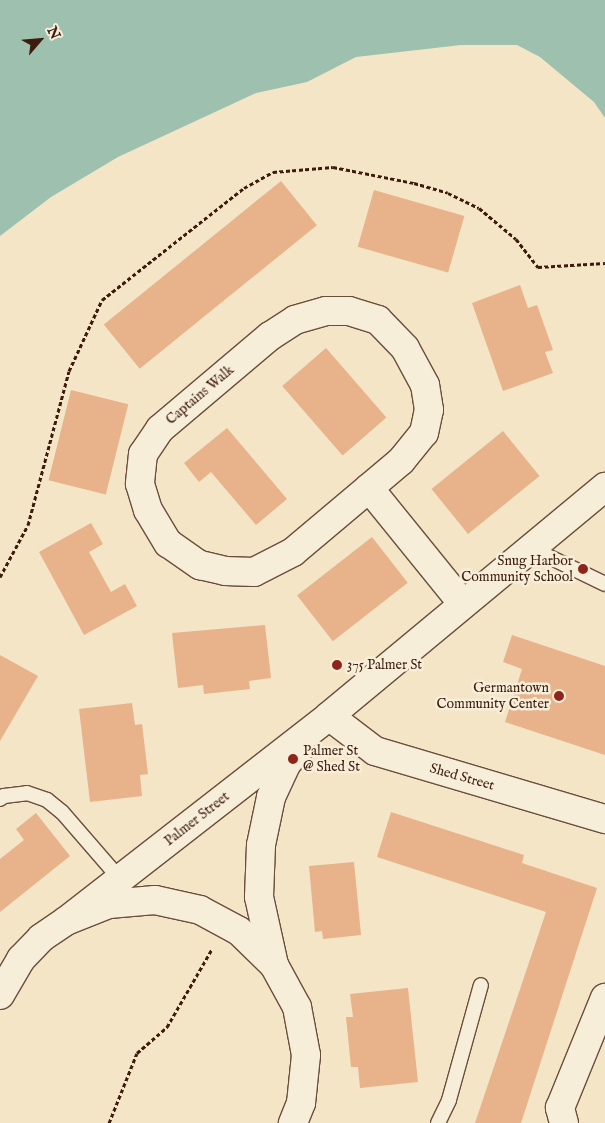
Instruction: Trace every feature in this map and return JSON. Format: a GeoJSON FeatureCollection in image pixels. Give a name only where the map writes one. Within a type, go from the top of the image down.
{"type":"FeatureCollection","features":[{"type":"Feature","properties":{"kind":"street","name":"Captains Walk"},"geometry":{"type":"LineString","coordinates":[[326,311],[349,311],[378,320],[405,348],[425,385],[429,410],[424,433],[401,461],[370,488],[286,557],[254,572],[225,571],[200,565],[168,543],[148,510],[140,484],[143,454],[160,429],[270,336],[295,320],[326,311]]}},
{"type":"Feature","properties":{"kind":"street"},"geometry":{"type":"LineString","coordinates":[[370,488],[463,604]]}},
{"type":"Feature","properties":{"kind":"street","name":"Palmer Street"},"geometry":{"type":"LineString","coordinates":[[66,922],[329,716],[605,488]]}},
{"type":"Feature","properties":{"kind":"street","name":"Palmer Street"},"geometry":{"type":"LineString","coordinates":[[274,964],[259,897],[261,845],[269,807],[287,763],[329,716]]}},
{"type":"Feature","properties":{"kind":"street","name":"Shed Street"},"geometry":{"type":"LineString","coordinates":[[329,716],[375,751],[605,818]]}},
{"type":"Feature","properties":{"kind":"street"},"geometry":{"type":"LineString","coordinates":[[0,995],[10,966],[42,938],[66,922],[109,904],[155,900],[200,910],[239,931],[274,964],[297,1007],[306,1055],[301,1103],[293,1123]]}},
{"type":"Feature","properties":{"kind":"street"},"geometry":{"type":"LineString","coordinates":[[564,1123],[560,1108],[605,998]]}},
{"type":"Feature","properties":{"kind":"lane"},"geometry":{"type":"LineString","coordinates":[[531,548],[605,584]]}},
{"type":"Feature","properties":{"kind":"lane"},"geometry":{"type":"LineString","coordinates":[[0,800],[4,796],[27,793],[47,800],[62,812],[120,879]]}},
{"type":"Feature","properties":{"kind":"lane"},"geometry":{"type":"LineString","coordinates":[[438,1123],[448,1100],[481,985]]}},
{"type":"Feature","properties":{"kind":"path"},"geometry":{"type":"LineString","coordinates":[[0,577],[28,525],[69,371],[102,300],[244,188],[273,172],[333,166],[414,183],[448,193],[479,208],[516,239],[538,267],[605,263]]}},
{"type":"Feature","properties":{"kind":"path"},"geometry":{"type":"LineString","coordinates":[[109,1123],[138,1054],[167,1027],[216,942]]}},
{"type":"Feature","properties":{"kind":"shaded area"},"geometry":{"type":"Polygon","coordinates":[[[0,0],[605,0],[605,118],[594,102],[540,57],[517,45],[461,45],[356,57],[307,82],[256,93],[118,157],[51,197],[0,236],[0,0]]]}},
{"type":"Feature","properties":{"kind":"building"},"geometry":{"type":"Polygon","coordinates":[[[281,181],[317,225],[140,369],[104,324],[281,181]]]}},
{"type":"Feature","properties":{"kind":"building"},"geometry":{"type":"Polygon","coordinates":[[[374,190],[464,216],[448,273],[358,247],[374,190]]]}},
{"type":"Feature","properties":{"kind":"building"},"geometry":{"type":"Polygon","coordinates":[[[520,285],[528,308],[537,305],[553,350],[545,352],[553,373],[503,391],[472,303],[520,285]]]}},
{"type":"Feature","properties":{"kind":"building"},"geometry":{"type":"Polygon","coordinates":[[[326,348],[386,417],[343,455],[282,386],[326,348]]]}},
{"type":"Feature","properties":{"kind":"building"},"geometry":{"type":"Polygon","coordinates":[[[71,390],[128,404],[106,495],[49,480],[71,390]]]}},
{"type":"Feature","properties":{"kind":"building"},"geometry":{"type":"Polygon","coordinates":[[[227,428],[287,499],[256,525],[211,472],[199,482],[184,463],[227,428]]]}},
{"type":"Feature","properties":{"kind":"building"},"geometry":{"type":"Polygon","coordinates":[[[503,431],[540,476],[468,534],[432,489],[503,431]]]}},
{"type":"Feature","properties":{"kind":"building"},"geometry":{"type":"Polygon","coordinates":[[[91,523],[103,544],[89,552],[111,592],[125,584],[137,606],[84,635],[39,552],[91,523]]]}},
{"type":"Feature","properties":{"kind":"building"},"geometry":{"type":"Polygon","coordinates":[[[372,537],[408,583],[333,641],[297,595],[372,537]]]}},
{"type":"Feature","properties":{"kind":"building"},"geometry":{"type":"Polygon","coordinates":[[[265,625],[271,678],[249,681],[250,689],[204,694],[203,685],[178,688],[172,633],[265,625]]]}},
{"type":"Feature","properties":{"kind":"building","name":"Germantown Community Center"},"geometry":{"type":"Polygon","coordinates":[[[512,635],[605,666],[605,755],[505,722],[522,669],[503,662],[512,635]]]}},
{"type":"Feature","properties":{"kind":"building"},"geometry":{"type":"Polygon","coordinates":[[[0,655],[38,676],[0,741],[0,655]]]}},
{"type":"Feature","properties":{"kind":"building"},"geometry":{"type":"Polygon","coordinates":[[[132,703],[135,725],[142,724],[148,774],[140,775],[142,796],[90,802],[79,709],[132,703]]]}},
{"type":"Feature","properties":{"kind":"building"},"geometry":{"type":"Polygon","coordinates":[[[391,812],[524,855],[522,863],[597,888],[521,1123],[475,1123],[546,912],[377,857],[391,812]]]}},
{"type":"Feature","properties":{"kind":"building"},"geometry":{"type":"Polygon","coordinates":[[[36,813],[70,856],[0,912],[0,859],[24,840],[16,829],[36,813]]]}},
{"type":"Feature","properties":{"kind":"building"},"geometry":{"type":"Polygon","coordinates":[[[354,862],[361,935],[323,939],[322,931],[315,932],[309,866],[354,862]]]}},
{"type":"Feature","properties":{"kind":"building"},"geometry":{"type":"Polygon","coordinates":[[[408,988],[418,1082],[360,1088],[358,1067],[351,1067],[346,1017],[353,1017],[350,994],[408,988]]]}},
{"type":"Feature","properties":{"kind":"place","name":"Snug Harbor Community School"},"geometry":{"type":"Point","coordinates":[583,569]}},
{"type":"Feature","properties":{"kind":"place","name":"375 Palmer St"},"geometry":{"type":"Point","coordinates":[337,665]}},
{"type":"Feature","properties":{"kind":"place","name":"Germantown Community Center"},"geometry":{"type":"Point","coordinates":[559,696]}},
{"type":"Feature","properties":{"kind":"place","name":"Palmer St @ Shed St"},"geometry":{"type":"Point","coordinates":[293,759]}}]}
